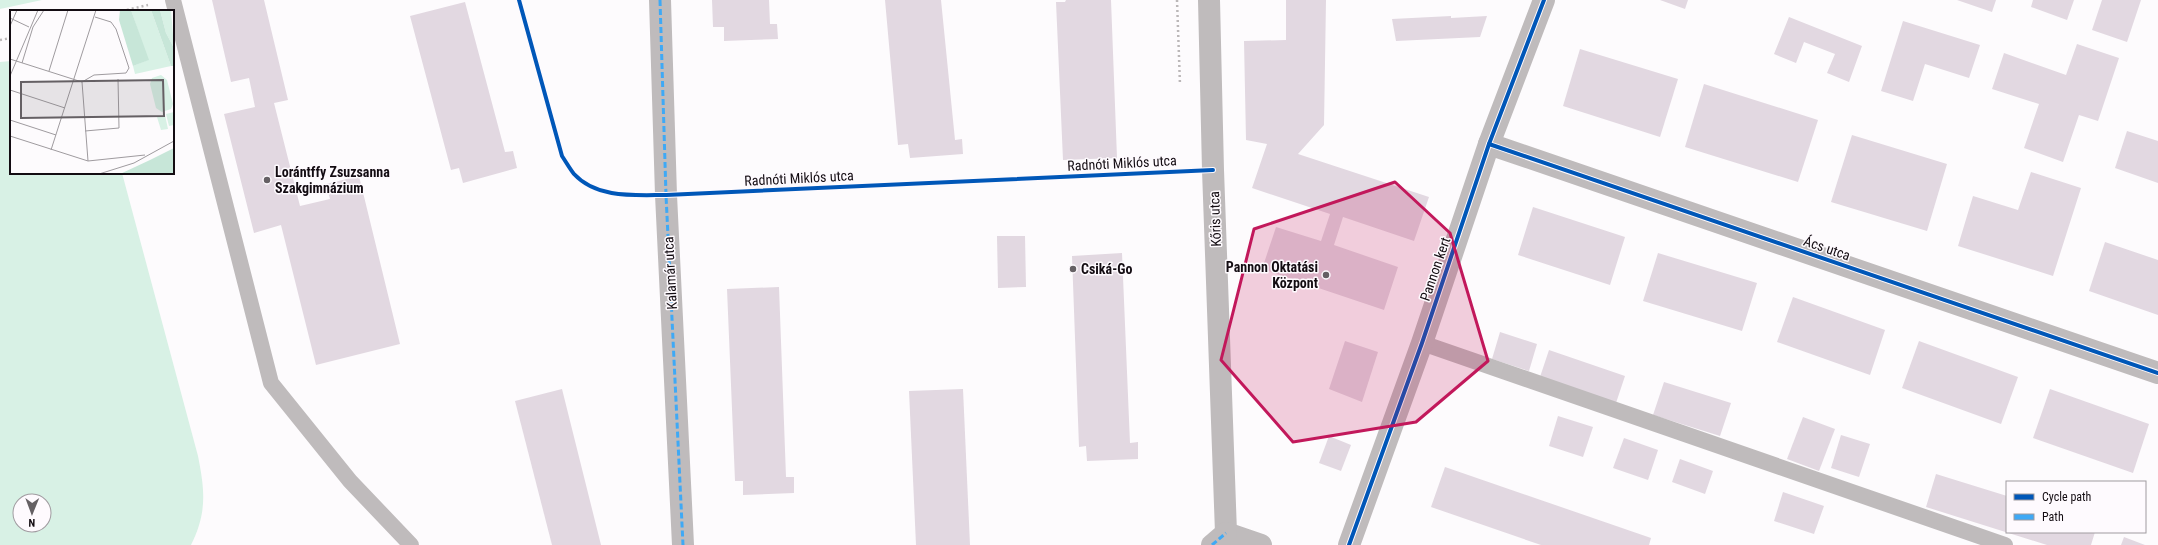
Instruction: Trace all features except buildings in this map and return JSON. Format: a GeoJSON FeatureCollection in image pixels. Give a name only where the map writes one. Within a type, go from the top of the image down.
{"type":"FeatureCollection","features":[{"type":"Feature","properties":{"kind":"street","name":"Kalamár utca"},"geometry":{"type":"LineString","coordinates":[[660,0],[666,195],[683,545]]}},
{"type":"Feature","properties":{"kind":"street","name":"Kőris utca"},"geometry":{"type":"LineString","coordinates":[[1209,0],[1219,539]]}},
{"type":"Feature","properties":{"kind":"street","name":"Pannon kert"},"geometry":{"type":"LineString","coordinates":[[1349,545],[1422,343],[1489,144],[1544,0]]}},
{"type":"Feature","properties":{"kind":"street","name":"Ács utca"},"geometry":{"type":"LineString","coordinates":[[1489,144],[2158,373]]}},
{"type":"Feature","properties":{"kind":"street"},"geometry":{"type":"LineString","coordinates":[[1219,539],[1261,545]]}},
{"type":"Feature","properties":{"kind":"lane"},"geometry":{"type":"LineString","coordinates":[[173,0],[271,383],[350,481],[411,545]]}},
{"type":"Feature","properties":{"kind":"lane"},"geometry":{"type":"LineString","coordinates":[[1422,343],[2005,545]]}},
{"type":"Feature","properties":{"kind":"path"},"geometry":{"type":"LineString","coordinates":[[126,10],[152,4]]}},
{"type":"Feature","properties":{"kind":"path"},"geometry":{"type":"LineString","coordinates":[[0,40],[10,38]]}},
{"type":"Feature","properties":{"kind":"highlighted area"},"geometry":{"type":"Polygon","coordinates":[[[1395,182],[1450,233],[1488,361],[1416,422],[1293,442],[1221,360],[1254,229],[1395,182]]]}},
{"type":"Feature","properties":{"kind":"green space"},"geometry":{"type":"Polygon","coordinates":[[[0,0],[42,0],[0,9],[0,0]]]}},
{"type":"Feature","properties":{"kind":"green space"},"geometry":{"type":"Polygon","coordinates":[[[10,61],[10,174],[122,174],[198,456],[202,480],[203,502],[200,523],[191,545],[0,545],[0,62],[10,61]]]}},
{"type":"Feature","properties":{"kind":"marked path"},"geometry":{"type":"LineString","coordinates":[[660,0],[666,195],[683,545]]}},
{"type":"Feature","properties":{"kind":"marked path"},"geometry":{"type":"LineString","coordinates":[[1212,545],[1226,533]]}},
{"type":"Feature","properties":{"kind":"cycle path","name":"Radnóti Miklós utca"},"geometry":{"type":"LineString","coordinates":[[519,0],[562,156],[574,174],[583,182],[605,192],[630,195],[666,195],[1213,170]]}},
{"type":"Feature","properties":{"kind":"cycle path"},"geometry":{"type":"LineString","coordinates":[[1349,545],[1422,343],[1489,144],[1544,0]]}},
{"type":"Feature","properties":{"kind":"cycle path"},"geometry":{"type":"LineString","coordinates":[[1489,144],[2158,373]]}},
{"type":"Feature","properties":{"kind":"place","name":"Lorántffy Zsuzsanna Szakgimnázium"},"geometry":{"type":"Point","coordinates":[267,180]}},
{"type":"Feature","properties":{"kind":"place","name":"Csiká-Go"},"geometry":{"type":"Point","coordinates":[1073,269]}},
{"type":"Feature","properties":{"kind":"place","name":"Pannon Oktatási Központ"},"geometry":{"type":"Point","coordinates":[1326,275]}}]}
